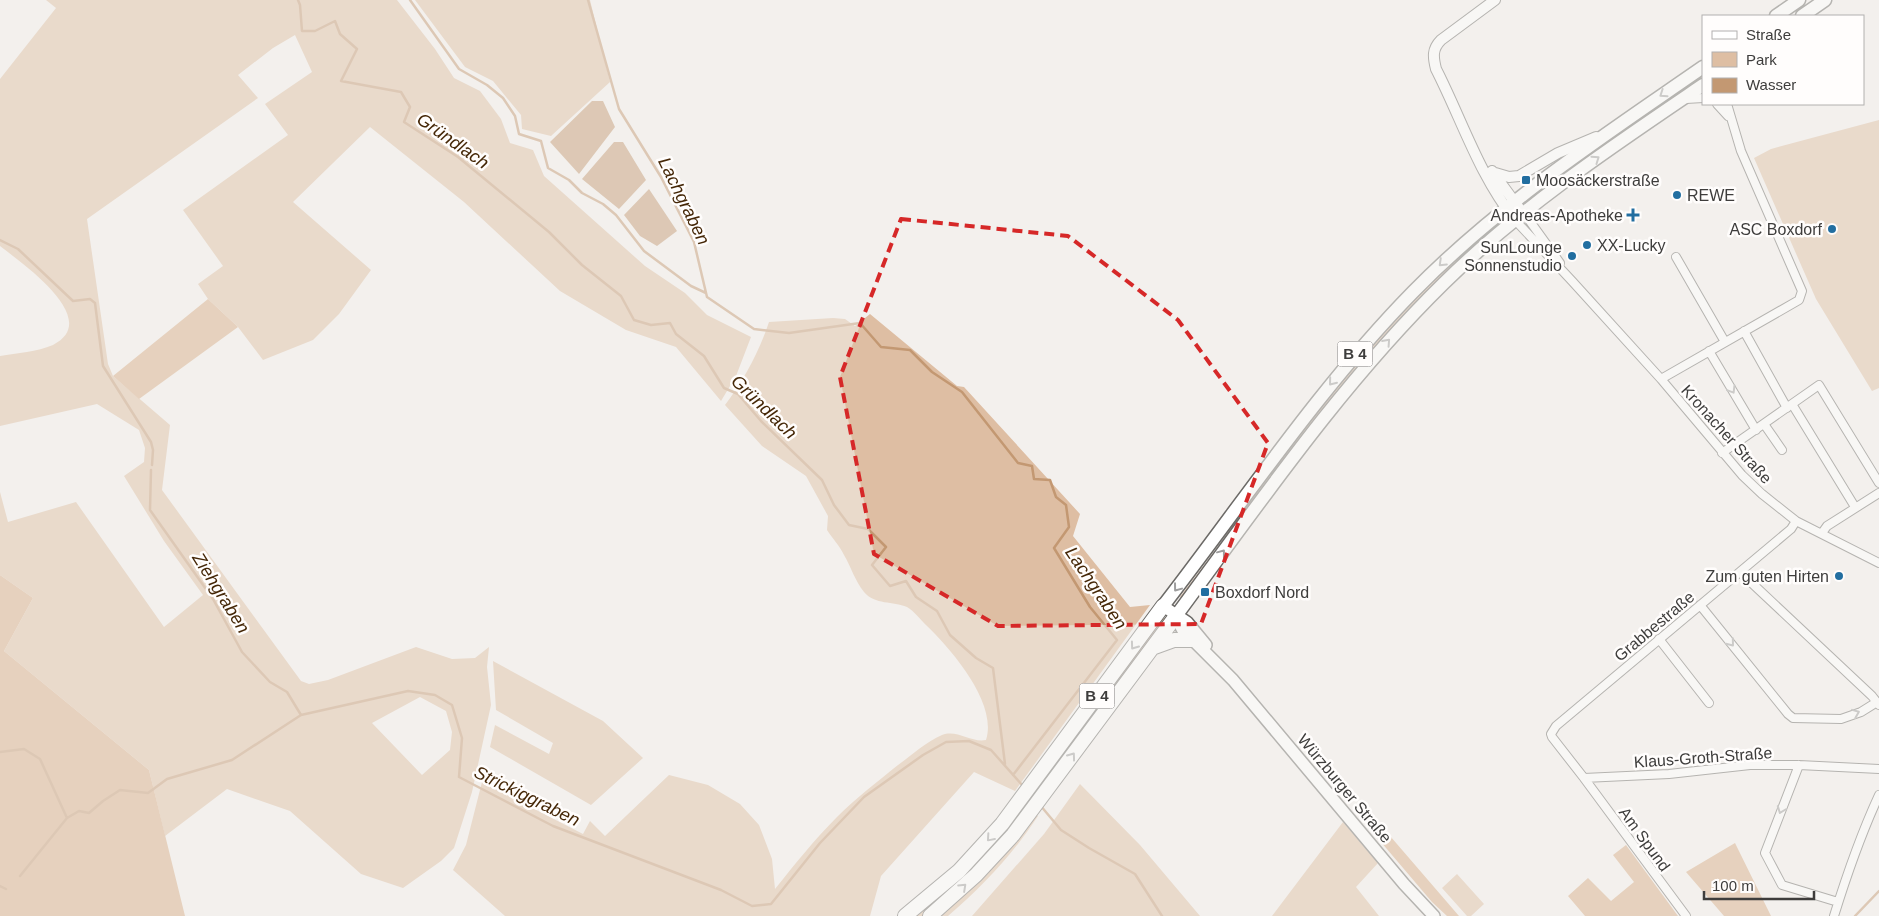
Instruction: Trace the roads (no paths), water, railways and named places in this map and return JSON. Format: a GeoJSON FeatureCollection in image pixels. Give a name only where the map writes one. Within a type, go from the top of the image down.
{"type":"FeatureCollection","features":[{"type":"Feature","properties":{"kind":"highway","name":"B 4"},"geometry":{"type":"LineString","coordinates":[[905,916],[938,889],[986,843],[1032,785],[1163,606]]}},
{"type":"Feature","properties":{"kind":"highway","name":"B 4"},"geometry":{"type":"LineString","coordinates":[[930,916],[985,866],[1013,835],[1176,616]]}},
{"type":"Feature","properties":{"kind":"highway"},"geometry":{"type":"LineString","coordinates":[[1151,648],[1174,640],[1192,640]]}},
{"type":"Feature","properties":{"kind":"main road"},"geometry":{"type":"LineString","coordinates":[[1777,15],[1799,0]]}},
{"type":"Feature","properties":{"kind":"main road"},"geometry":{"type":"LineString","coordinates":[[1803,15],[1825,0]]}},
{"type":"Feature","properties":{"kind":"main road","name":"B 4"},"geometry":{"type":"LineString","coordinates":[[1163,606],[1286,441],[1353,357],[1428,277],[1465,242],[1510,205],[1604,134],[1702,68]]}},
{"type":"Feature","properties":{"kind":"main road","name":"B 4"},"geometry":{"type":"LineString","coordinates":[[1176,616],[1300,448],[1371,360],[1449,278],[1519,217],[1586,166],[1702,86]]}},
{"type":"Feature","properties":{"kind":"main road","name":"Würzburger Straße"},"geometry":{"type":"LineString","coordinates":[[1163,606],[1191,626],[1233,680],[1404,884],[1434,916]]}},
{"type":"Feature","properties":{"kind":"main road","name":"Würzburger Straße"},"geometry":{"type":"LineString","coordinates":[[1176,616],[1182,629],[1233,680]]}},
{"type":"Feature","properties":{"kind":"street"},"geometry":{"type":"LineString","coordinates":[[1495,0],[1442,40],[1435,47],[1433,56],[1436,69],[1484,174],[1519,217]]}},
{"type":"Feature","properties":{"kind":"street"},"geometry":{"type":"LineString","coordinates":[[1682,99],[1702,98]]}},
{"type":"Feature","properties":{"kind":"street"},"geometry":{"type":"LineString","coordinates":[[1718,105],[1731,120]]}},
{"type":"Feature","properties":{"kind":"street"},"geometry":{"type":"LineString","coordinates":[[1661,380],[1799,300],[1802,291],[1741,151],[1727,105]]}},
{"type":"Feature","properties":{"kind":"street","name":"B 4"},"geometry":{"type":"LineString","coordinates":[[1492,172],[1519,176],[1572,146],[1604,134]]}},
{"type":"Feature","properties":{"kind":"street"},"geometry":{"type":"LineString","coordinates":[[1478,159],[1492,172],[1510,205]]}},
{"type":"Feature","properties":{"kind":"street","name":"Kronacher Straße"},"geometry":{"type":"LineString","coordinates":[[1519,217],[1572,281],[1661,380],[1742,475],[1796,521],[1879,563]]}},
{"type":"Feature","properties":{"kind":"street"},"geometry":{"type":"LineString","coordinates":[[1676,258],[1725,342]]}},
{"type":"Feature","properties":{"kind":"street"},"geometry":{"type":"LineString","coordinates":[[1744,331],[1789,406],[1855,507]]}},
{"type":"Feature","properties":{"kind":"street"},"geometry":{"type":"LineString","coordinates":[[1709,351],[1756,430]]}},
{"type":"Feature","properties":{"kind":"street"},"geometry":{"type":"LineString","coordinates":[[1722,453],[1819,385],[1879,482]]}},
{"type":"Feature","properties":{"kind":"street"},"geometry":{"type":"LineString","coordinates":[[1764,424],[1782,450]]}},
{"type":"Feature","properties":{"kind":"street"},"geometry":{"type":"LineString","coordinates":[[1822,533],[1827,526],[1879,493]]}},
{"type":"Feature","properties":{"kind":"street","name":"Grabbestraße"},"geometry":{"type":"LineString","coordinates":[[1584,778],[1553,741],[1552,734],[1556,726],[1791,529],[1796,521]]}},
{"type":"Feature","properties":{"kind":"street"},"geometry":{"type":"LineString","coordinates":[[1700,605],[1793,718],[1840,719],[1861,712],[1878,703],[1740,572]]}},
{"type":"Feature","properties":{"kind":"street"},"geometry":{"type":"LineString","coordinates":[[1658,639],[1709,703]]}},
{"type":"Feature","properties":{"kind":"street","name":"Klaus-Groth-Straße"},"geometry":{"type":"LineString","coordinates":[[1584,778],[1670,774],[1750,765],[1879,769]]}},
{"type":"Feature","properties":{"kind":"street"},"geometry":{"type":"LineString","coordinates":[[1798,765],[1765,853],[1782,885],[1838,902]]}},
{"type":"Feature","properties":{"kind":"street","name":"Am Spund"},"geometry":{"type":"LineString","coordinates":[[1584,778],[1686,916]]}},
{"type":"Feature","properties":{"kind":"street"},"geometry":{"type":"LineString","coordinates":[[1834,916],[1858,841],[1879,794]]}},
{"type":"Feature","properties":{"kind":"water"},"geometry":{"type":"Polygon","coordinates":[[[592,101],[603,101],[615,127],[579,174],[550,142],[592,101]]]}},
{"type":"Feature","properties":{"kind":"water"},"geometry":{"type":"Polygon","coordinates":[[[614,142],[623,142],[646,180],[619,209],[582,179],[614,142]]]}},
{"type":"Feature","properties":{"kind":"water"},"geometry":{"type":"Polygon","coordinates":[[[649,189],[677,231],[657,246],[640,236],[624,215],[649,189]]]}},
{"type":"Feature","properties":{"kind":"waterway","name":"Gründlach"},"geometry":{"type":"LineString","coordinates":[[298,0],[302,31],[315,31],[335,21],[340,34],[357,49],[341,81],[401,92],[410,107],[404,122],[458,157],[549,232],[582,265],[621,296],[634,320],[651,325],[670,323],[676,334],[704,356],[724,388],[738,394],[761,421],[822,480],[834,505],[849,525],[868,529],[886,547],[872,565],[890,586],[906,581],[916,597],[937,611],[950,635],[976,658],[993,668],[1005,764]]}},
{"type":"Feature","properties":{"kind":"waterway"},"geometry":{"type":"LineString","coordinates":[[410,0],[459,69],[487,85],[503,98],[515,116],[519,134],[541,141],[548,168],[569,180],[582,193],[603,204],[616,215],[644,251],[691,286],[706,293]]}},
{"type":"Feature","properties":{"kind":"waterway","name":"Lachgraben"},"geometry":{"type":"LineString","coordinates":[[588,0],[619,109],[661,177],[694,242],[707,297],[754,329],[789,333],[860,323],[881,347],[910,350],[932,372],[962,392],[1018,463],[1032,466],[1034,479],[1050,480],[1056,497],[1066,505],[1069,527],[1054,548],[1090,607],[1117,640],[1013,775]]}},
{"type":"Feature","properties":{"kind":"waterway","name":"Ziehgraben"},"geometry":{"type":"LineString","coordinates":[[0,240],[18,249],[73,301],[90,299],[95,303],[103,366],[151,442],[153,450],[152,465]]}},
{"type":"Feature","properties":{"kind":"waterway","name":"Ziehgraben"},"geometry":{"type":"LineString","coordinates":[[151,470],[150,510],[213,599],[242,652],[270,682],[287,692],[301,715]]}},
{"type":"Feature","properties":{"kind":"waterway","name":"Strickiggraben"},"geometry":{"type":"LineString","coordinates":[[20,876],[67,818],[79,811],[89,813],[120,790],[148,793],[167,779],[232,760],[301,715],[408,691],[435,695],[452,705],[462,738],[459,777],[553,826],[721,890],[752,906],[771,904],[820,843],[864,797],[923,755],[946,742],[969,741],[991,750],[1023,786]]}},
{"type":"Feature","properties":{"kind":"waterway"},"geometry":{"type":"LineString","coordinates":[[0,752],[24,749],[40,759],[67,818]]}},
{"type":"Feature","properties":{"kind":"waterway","name":"Gründlach"},"geometry":{"type":"LineString","coordinates":[[1040,805],[1061,830],[1135,874],[1162,916]]}},
{"type":"Feature","properties":{"kind":"waterway"},"geometry":{"type":"LineString","coordinates":[[0,886],[6,889]]}},
{"type":"Feature","properties":{"kind":"waterway"},"geometry":{"type":"LineString","coordinates":[[1855,916],[1879,891]]}},
{"type":"Feature","properties":{"kind":"place","name":"Moosäckerstraße"},"geometry":{"type":"Point","coordinates":[1526,180]}},
{"type":"Feature","properties":{"kind":"place","name":"REWE"},"geometry":{"type":"Point","coordinates":[1677,195]}},
{"type":"Feature","properties":{"kind":"place","name":"Andreas-Apotheke"},"geometry":{"type":"Point","coordinates":[1633,215]}},
{"type":"Feature","properties":{"kind":"place","name":"ASC Boxdorf"},"geometry":{"type":"Point","coordinates":[1832,229]}},
{"type":"Feature","properties":{"kind":"place","name":"XX-Lucky"},"geometry":{"type":"Point","coordinates":[1587,245]}},
{"type":"Feature","properties":{"kind":"place","name":"SunLounge Sonnenstudio"},"geometry":{"type":"Point","coordinates":[1572,256]}},
{"type":"Feature","properties":{"kind":"place","name":"Zum guten Hirten"},"geometry":{"type":"Point","coordinates":[1839,576]}},
{"type":"Feature","properties":{"kind":"place","name":"Boxdorf Nord"},"geometry":{"type":"Point","coordinates":[1205,592]}}]}
